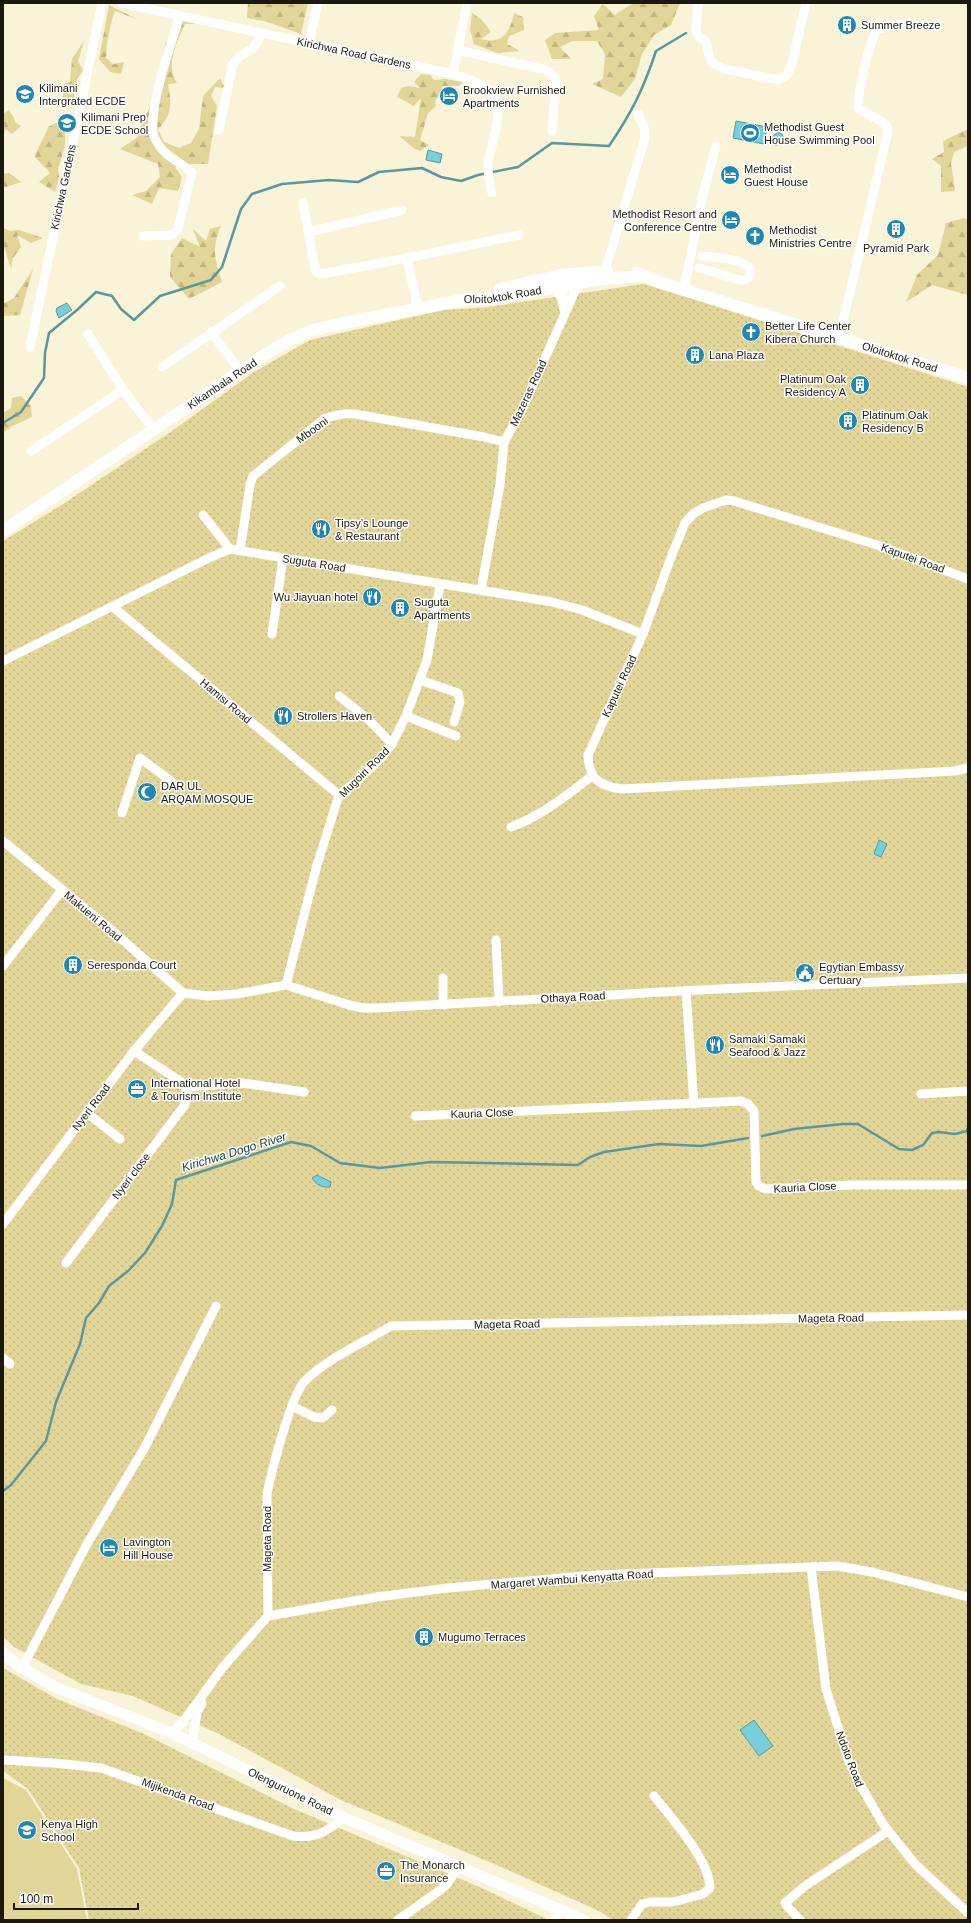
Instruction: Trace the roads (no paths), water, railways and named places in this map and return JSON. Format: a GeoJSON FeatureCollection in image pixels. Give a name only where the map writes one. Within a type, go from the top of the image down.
{"type":"FeatureCollection","features":[{"type":"Feature","properties":{"kind":"main road","name":"Oloitoktok Road"},"geometry":{"type":"LineString","coordinates":[[468,299],[488,292],[542,280],[576,283],[605,271],[634,271],[644,276],[839,338],[968,376]]}},
{"type":"Feature","properties":{"kind":"main road","name":"Oloitoktok Road"},"geometry":{"type":"LineString","coordinates":[[468,299],[489,299],[576,283],[610,278],[644,276]]}},
{"type":"Feature","properties":{"kind":"main road","name":"Kikambala Road"},"geometry":{"type":"LineString","coordinates":[[3,531],[154,430],[240,370],[288,341],[310,331],[334,325],[468,299]]}},
{"type":"Feature","properties":{"kind":"street","name":"Kirichwa Gardens"},"geometry":{"type":"LineString","coordinates":[[30,347],[102,3]]}},
{"type":"Feature","properties":{"kind":"street","name":"Kirichwa Road Gardens"},"geometry":{"type":"LineString","coordinates":[[121,3],[453,74],[488,90],[496,98],[497,104],[496,128],[488,166],[491,189]]}},
{"type":"Feature","properties":{"kind":"street"},"geometry":{"type":"LineString","coordinates":[[309,43],[318,3]]}},
{"type":"Feature","properties":{"kind":"street"},"geometry":{"type":"LineString","coordinates":[[453,74],[467,3]]}},
{"type":"Feature","properties":{"kind":"street"},"geometry":{"type":"LineString","coordinates":[[698,3],[696,30],[706,42],[710,59],[715,65],[724,70],[778,80],[787,75],[792,64],[806,3]]}},
{"type":"Feature","properties":{"kind":"street"},"geometry":{"type":"LineString","coordinates":[[143,236],[172,235],[178,229],[192,174],[186,166],[164,151],[153,134],[156,103],[180,15]]}},
{"type":"Feature","properties":{"kind":"street"},"geometry":{"type":"LineString","coordinates":[[839,338],[888,132],[884,123],[860,110],[858,101],[861,86],[871,44],[877,29],[910,23]]}},
{"type":"Feature","properties":{"kind":"street"},"geometry":{"type":"LineString","coordinates":[[219,130],[233,64],[240,56],[254,48],[262,32]]}},
{"type":"Feature","properties":{"kind":"street"},"geometry":{"type":"LineString","coordinates":[[457,50],[546,70],[550,73],[556,81],[552,131]]}},
{"type":"Feature","properties":{"kind":"street"},"geometry":{"type":"LineString","coordinates":[[605,271],[645,138],[644,127],[638,114]]}},
{"type":"Feature","properties":{"kind":"street"},"geometry":{"type":"LineString","coordinates":[[684,289],[703,194],[716,146]]}},
{"type":"Feature","properties":{"kind":"street"},"geometry":{"type":"LineString","coordinates":[[303,203],[315,268],[317,272],[322,274],[519,235]]}},
{"type":"Feature","properties":{"kind":"street"},"geometry":{"type":"LineString","coordinates":[[309,232],[402,210]]}},
{"type":"Feature","properties":{"kind":"street"},"geometry":{"type":"LineString","coordinates":[[699,268],[740,280],[744,280],[750,275],[751,270],[749,266],[743,263],[720,257],[702,256]]}},
{"type":"Feature","properties":{"kind":"street"},"geometry":{"type":"LineString","coordinates":[[407,258],[418,309]]}},
{"type":"Feature","properties":{"kind":"street"},"geometry":{"type":"LineString","coordinates":[[542,280],[576,283]]}},
{"type":"Feature","properties":{"kind":"street","name":"Mazeras Road"},"geometry":{"type":"LineString","coordinates":[[481,590],[500,485],[504,442],[521,412],[576,283]]}},
{"type":"Feature","properties":{"kind":"street"},"geometry":{"type":"LineString","coordinates":[[162,367],[280,286]]}},
{"type":"Feature","properties":{"kind":"street"},"geometry":{"type":"LineString","coordinates":[[553,288],[562,296],[565,310]]}},
{"type":"Feature","properties":{"kind":"street"},"geometry":{"type":"LineString","coordinates":[[211,332],[240,370]]}},
{"type":"Feature","properties":{"kind":"street"},"geometry":{"type":"LineString","coordinates":[[88,334],[123,390],[154,430]]}},
{"type":"Feature","properties":{"kind":"street"},"geometry":{"type":"LineString","coordinates":[[31,451],[123,390]]}},
{"type":"Feature","properties":{"kind":"street","name":"Mbooni"},"geometry":{"type":"LineString","coordinates":[[235,550],[253,476],[324,419],[342,414],[355,414],[484,437],[504,442]]}},
{"type":"Feature","properties":{"kind":"street","name":"Kaputei Road"},"geometry":{"type":"LineString","coordinates":[[592,776],[588,766],[590,747],[643,634],[673,552],[685,524],[693,514],[726,500],[877,545],[968,579]]}},
{"type":"Feature","properties":{"kind":"street"},"geometry":{"type":"LineString","coordinates":[[3,661],[211,557],[235,550],[203,515]]}},
{"type":"Feature","properties":{"kind":"street","name":"Suguta Road"},"geometry":{"type":"LineString","coordinates":[[235,550],[440,585],[481,590],[552,602],[582,610],[643,634]]}},
{"type":"Feature","properties":{"kind":"street"},"geometry":{"type":"LineString","coordinates":[[272,634],[283,558]]}},
{"type":"Feature","properties":{"kind":"street","name":"Mugoiri Road"},"geometry":{"type":"LineString","coordinates":[[286,986],[317,865],[339,795],[367,772],[392,744],[406,716],[427,660],[440,585]]}},
{"type":"Feature","properties":{"kind":"street","name":"Hamisi Road"},"geometry":{"type":"LineString","coordinates":[[113,607],[339,795]]}},
{"type":"Feature","properties":{"kind":"street"},"geometry":{"type":"LineString","coordinates":[[420,680],[458,693],[460,702],[454,722]]}},
{"type":"Feature","properties":{"kind":"street"},"geometry":{"type":"LineString","coordinates":[[339,696],[369,720],[392,744]]}},
{"type":"Feature","properties":{"kind":"street"},"geometry":{"type":"LineString","coordinates":[[406,716],[456,736]]}},
{"type":"Feature","properties":{"kind":"street"},"geometry":{"type":"LineString","coordinates":[[122,813],[140,758],[171,781]]}},
{"type":"Feature","properties":{"kind":"street"},"geometry":{"type":"LineString","coordinates":[[510,827],[526,821],[551,807],[592,776],[602,784],[622,789],[947,772],[968,768]]}},
{"type":"Feature","properties":{"kind":"street","name":"Makueni Road"},"geometry":{"type":"LineString","coordinates":[[3,841],[109,928],[182,993]]}},
{"type":"Feature","properties":{"kind":"street"},"geometry":{"type":"LineString","coordinates":[[3,966],[62,890]]}},
{"type":"Feature","properties":{"kind":"street"},"geometry":{"type":"LineString","coordinates":[[496,940],[499,1002]]}},
{"type":"Feature","properties":{"kind":"street"},"geometry":{"type":"LineString","coordinates":[[443,978],[443,1005]]}},
{"type":"Feature","properties":{"kind":"street","name":"Othaya Road"},"geometry":{"type":"LineString","coordinates":[[182,993],[208,996],[237,994],[286,986],[364,1008],[968,978]]}},
{"type":"Feature","properties":{"kind":"street"},"geometry":{"type":"LineString","coordinates":[[686,991],[694,1104]]}},
{"type":"Feature","properties":{"kind":"street","name":"Nyeri Road"},"geometry":{"type":"LineString","coordinates":[[3,1224],[134,1051],[182,993]]}},
{"type":"Feature","properties":{"kind":"street"},"geometry":{"type":"LineString","coordinates":[[134,1051],[180,1081],[185,1087],[243,1083],[304,1092]]}},
{"type":"Feature","properties":{"kind":"street","name":"Nyeri close"},"geometry":{"type":"LineString","coordinates":[[66,1263],[184,1106],[188,1096],[185,1087]]}},
{"type":"Feature","properties":{"kind":"street"},"geometry":{"type":"LineString","coordinates":[[921,1094],[968,1092]]}},
{"type":"Feature","properties":{"kind":"street","name":"Kauria Close"},"geometry":{"type":"LineString","coordinates":[[415,1116],[741,1101],[752,1106],[754,1110],[756,1182],[759,1186],[765,1189],[853,1185],[968,1185]]}},
{"type":"Feature","properties":{"kind":"street"},"geometry":{"type":"LineString","coordinates":[[87,1113],[120,1139]]}},
{"type":"Feature","properties":{"kind":"street"},"geometry":{"type":"LineString","coordinates":[[22,1668],[87,1544],[145,1447],[216,1306]]}},
{"type":"Feature","properties":{"kind":"street","name":"Mageta Road"},"geometry":{"type":"LineString","coordinates":[[268,1616],[267,1494],[271,1476],[298,1390],[315,1372],[391,1326],[968,1315]]}},
{"type":"Feature","properties":{"kind":"street"},"geometry":{"type":"LineString","coordinates":[[292,1406],[317,1418],[323,1418],[332,1410]]}},
{"type":"Feature","properties":{"kind":"street","name":"Margaret Wambui Kenyatta Road"},"geometry":{"type":"LineString","coordinates":[[268,1616],[377,1597],[448,1588],[596,1575],[838,1566],[872,1572],[968,1597]]}},
{"type":"Feature","properties":{"kind":"street","name":"Ndoto Road"},"geometry":{"type":"LineString","coordinates":[[812,1568],[826,1690],[849,1762],[863,1793],[888,1831],[914,1864],[968,1913]]}},
{"type":"Feature","properties":{"kind":"street"},"geometry":{"type":"LineString","coordinates":[[172,1733],[183,1722],[208,1687],[243,1643],[268,1616]]}},
{"type":"Feature","properties":{"kind":"street","name":"Olenguruone Road"},"geometry":{"type":"LineString","coordinates":[[3,1653],[22,1668],[57,1688],[172,1733],[345,1818],[560,1909],[572,1917],[584,1920]]}},
{"type":"Feature","properties":{"kind":"street"},"geometry":{"type":"LineString","coordinates":[[192,1743],[197,1713],[208,1687]]}},
{"type":"Feature","properties":{"kind":"street","name":"Mijikenda Road"},"geometry":{"type":"LineString","coordinates":[[3,1760],[101,1768],[293,1836],[306,1837],[316,1835],[345,1818]]}},
{"type":"Feature","properties":{"kind":"street"},"geometry":{"type":"LineString","coordinates":[[631,1920],[642,1904],[650,1902],[673,1902],[703,1894],[710,1888],[707,1875],[693,1847],[654,1796]]}},
{"type":"Feature","properties":{"kind":"street"},"geometry":{"type":"LineString","coordinates":[[800,1920],[785,1903],[805,1886],[888,1831]]}},
{"type":"Feature","properties":{"kind":"street"},"geometry":{"type":"LineString","coordinates":[[398,1920],[447,1884],[459,1866]]}},
{"type":"Feature","properties":{"kind":"street"},"geometry":{"type":"LineString","coordinates":[[555,1920],[560,1909]]}},
{"type":"Feature","properties":{"kind":"water","name":"Methodist Guest House Swimming Pool"},"geometry":{"type":"Polygon","coordinates":[[[736,121],[767,127],[764,144],[733,138],[736,121]]]}},
{"type":"Feature","properties":{"kind":"water","name":"Methodist Guest House Swimming Pool"},"geometry":{"type":"Polygon","coordinates":[[[778,132],[782,134],[784,138],[776,146],[773,136],[778,132]]]}},
{"type":"Feature","properties":{"kind":"water"},"geometry":{"type":"Polygon","coordinates":[[[428,150],[442,154],[440,163],[426,160],[428,150]]]}},
{"type":"Feature","properties":{"kind":"water"},"geometry":{"type":"Polygon","coordinates":[[[67,303],[72,310],[59,318],[56,311],[57,308],[67,303]]]}},
{"type":"Feature","properties":{"kind":"water"},"geometry":{"type":"Polygon","coordinates":[[[879,840],[887,844],[881,857],[874,854],[879,840]]]}},
{"type":"Feature","properties":{"kind":"water"},"geometry":{"type":"Polygon","coordinates":[[[317,1175],[331,1182],[330,1187],[325,1187],[318,1184],[312,1178],[317,1175]]]}},
{"type":"Feature","properties":{"kind":"water"},"geometry":{"type":"Polygon","coordinates":[[[754,1720],[773,1746],[759,1756],[740,1730],[754,1720]]]}},
{"type":"Feature","properties":{"kind":"waterway"},"geometry":{"type":"LineString","coordinates":[[3,423],[21,412],[44,378],[45,353],[49,333],[96,292],[112,296],[121,309],[134,320],[160,296],[211,280],[222,267],[241,209],[252,194],[282,184],[329,180],[358,182],[379,172],[422,168],[441,177],[461,181],[478,175],[518,167],[552,143],[609,146],[636,100],[656,51],[686,33]]}},
{"type":"Feature","properties":{"kind":"waterway","name":"Kirichwa Dogo River"},"geometry":{"type":"LineString","coordinates":[[762,1136],[794,1129],[858,1124],[899,1149],[912,1150],[923,1145],[932,1133],[939,1132],[955,1134],[967,1131],[968,1128]]}},
{"type":"Feature","properties":{"kind":"waterway","name":"Kirichwa Dogo River"},"geometry":{"type":"LineString","coordinates":[[3,1491],[11,1485],[46,1441],[56,1402],[80,1344],[86,1318],[99,1303],[109,1286],[128,1271],[145,1253],[162,1226],[172,1204],[176,1180],[291,1142],[311,1146],[340,1163],[380,1168],[431,1162],[578,1165],[590,1157],[604,1152],[659,1144],[701,1146],[748,1138]]}},
{"type":"Feature","properties":{"kind":"place","name":"Summer Breeze"},"geometry":{"type":"Point","coordinates":[847,25]}},
{"type":"Feature","properties":{"kind":"place","name":"Kilimani Intergrated ECDE"},"geometry":{"type":"Point","coordinates":[25,94]}},
{"type":"Feature","properties":{"kind":"place","name":"Brookview Furnished Apartments"},"geometry":{"type":"Point","coordinates":[449,96]}},
{"type":"Feature","properties":{"kind":"place","name":"Kilimani Prep ECDE School"},"geometry":{"type":"Point","coordinates":[67,123]}},
{"type":"Feature","properties":{"kind":"place","name":"Methodist Guest House Swimming Pool"},"geometry":{"type":"Point","coordinates":[750,133]}},
{"type":"Feature","properties":{"kind":"place","name":"Methodist Guest House"},"geometry":{"type":"Point","coordinates":[730,175]}},
{"type":"Feature","properties":{"kind":"place","name":"Methodist Resort and Conference Centre"},"geometry":{"type":"Point","coordinates":[731,220]}},
{"type":"Feature","properties":{"kind":"place","name":"Pyramid Park"},"geometry":{"type":"Point","coordinates":[896,229]}},
{"type":"Feature","properties":{"kind":"place","name":"Methodist Ministries Centre"},"geometry":{"type":"Point","coordinates":[755,236]}},
{"type":"Feature","properties":{"kind":"place","name":"Better Life Center Kibera Church"},"geometry":{"type":"Point","coordinates":[751,332]}},
{"type":"Feature","properties":{"kind":"place","name":"Lana Plaza"},"geometry":{"type":"Point","coordinates":[695,355]}},
{"type":"Feature","properties":{"kind":"place","name":"Platinum Oak Residency A"},"geometry":{"type":"Point","coordinates":[860,385]}},
{"type":"Feature","properties":{"kind":"place","name":"Platinum Oak Residency B"},"geometry":{"type":"Point","coordinates":[848,421]}},
{"type":"Feature","properties":{"kind":"place","name":"Tipsy’s Lounge & Restaurant"},"geometry":{"type":"Point","coordinates":[321,529]}},
{"type":"Feature","properties":{"kind":"place","name":"Wu Jiayuan hotel"},"geometry":{"type":"Point","coordinates":[372,597]}},
{"type":"Feature","properties":{"kind":"place","name":"Suguta Apartments"},"geometry":{"type":"Point","coordinates":[400,608]}},
{"type":"Feature","properties":{"kind":"place","name":"Strollers Haven"},"geometry":{"type":"Point","coordinates":[283,716]}},
{"type":"Feature","properties":{"kind":"place","name":"DAR UL ARQAM MOSQUE"},"geometry":{"type":"Point","coordinates":[147,792]}},
{"type":"Feature","properties":{"kind":"place","name":"Seresponda Court"},"geometry":{"type":"Point","coordinates":[73,965]}},
{"type":"Feature","properties":{"kind":"place","name":"Egytian Embassy Certuary"},"geometry":{"type":"Point","coordinates":[805,973]}},
{"type":"Feature","properties":{"kind":"place","name":"Samaki Samaki Seafood & Jazz"},"geometry":{"type":"Point","coordinates":[715,1045]}},
{"type":"Feature","properties":{"kind":"place","name":"International Hotel & Tourism Institute"},"geometry":{"type":"Point","coordinates":[137,1089]}},
{"type":"Feature","properties":{"kind":"place","name":"Lavington Hill House"},"geometry":{"type":"Point","coordinates":[109,1548]}},
{"type":"Feature","properties":{"kind":"place","name":"Mugumo Terraces"},"geometry":{"type":"Point","coordinates":[424,1637]}},
{"type":"Feature","properties":{"kind":"place","name":"Kenya High School"},"geometry":{"type":"Point","coordinates":[27,1830]}},
{"type":"Feature","properties":{"kind":"place","name":"The Monarch Insurance"},"geometry":{"type":"Point","coordinates":[386,1871]}}]}
